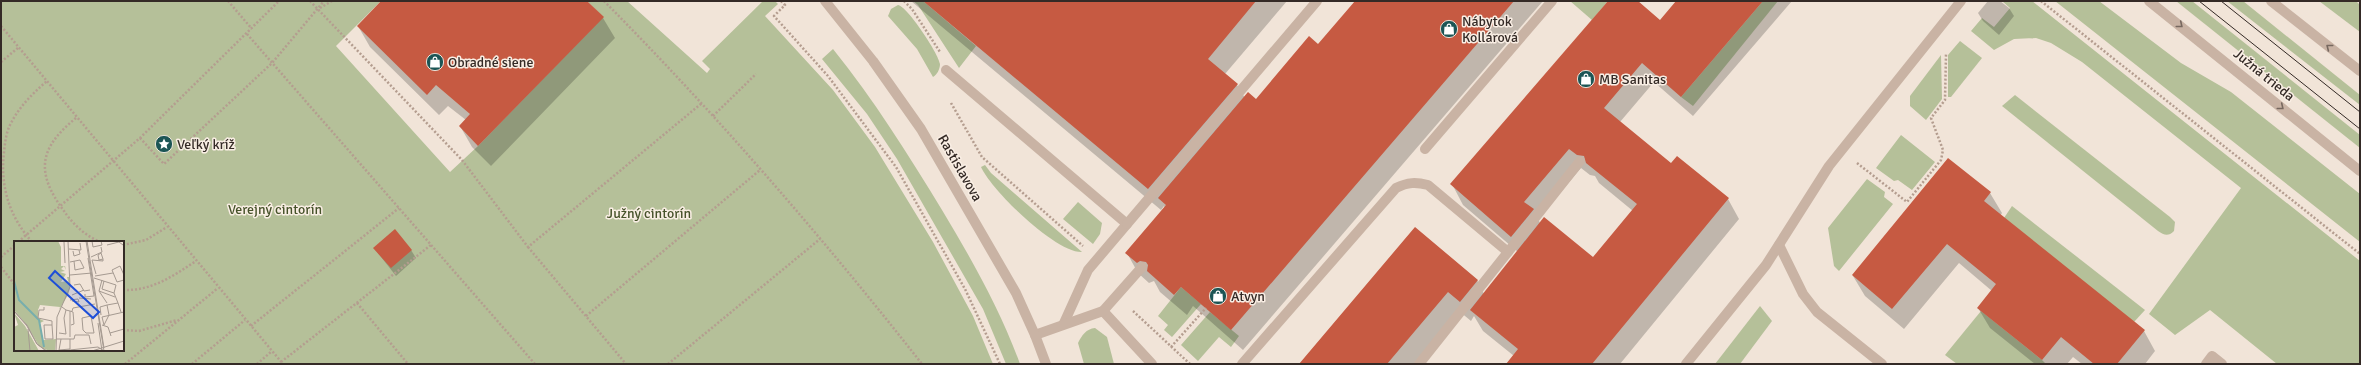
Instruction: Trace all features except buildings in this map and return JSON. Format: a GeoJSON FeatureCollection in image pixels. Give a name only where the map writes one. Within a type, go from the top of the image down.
{"type":"FeatureCollection","features":[{"type":"Feature","properties":{"kind":"street","name":"Rastislavova"},"geometry":{"type":"LineString","coordinates":[[825,1],[873,61],[921,129],[1016,293],[1046,364]]}},
{"type":"Feature","properties":{"kind":"street"},"geometry":{"type":"LineString","coordinates":[[1064,324],[1088,270],[1317,1]]}},
{"type":"Feature","properties":{"kind":"street"},"geometry":{"type":"LineString","coordinates":[[1425,149],[1552,1]]}},
{"type":"Feature","properties":{"kind":"street"},"geometry":{"type":"LineString","coordinates":[[1686,364],[1766,264],[1829,166],[1841,150],[1961,1]]}},
{"type":"Feature","properties":{"kind":"street","name":"Južná trieda"},"geometry":{"type":"LineString","coordinates":[[2149,1],[2360,171]]}},
{"type":"Feature","properties":{"kind":"street"},"geometry":{"type":"LineString","coordinates":[[2271,1],[2360,71]]}},
{"type":"Feature","properties":{"kind":"street"},"geometry":{"type":"LineString","coordinates":[[946,70],[1127,224]]}},
{"type":"Feature","properties":{"kind":"street"},"geometry":{"type":"LineString","coordinates":[[1419,364],[1580,161]]}},
{"type":"Feature","properties":{"kind":"street"},"geometry":{"type":"LineString","coordinates":[[1242,364],[1396,188],[1405,183],[1418,182],[1428,185],[1508,252]]}},
{"type":"Feature","properties":{"kind":"street"},"geometry":{"type":"LineString","coordinates":[[1779,245],[1803,294],[1816,312],[1882,364]]}},
{"type":"Feature","properties":{"kind":"street"},"geometry":{"type":"LineString","coordinates":[[1035,335],[1103,311],[1142,267]]}},
{"type":"Feature","properties":{"kind":"street"},"geometry":{"type":"LineString","coordinates":[[1103,311],[1152,364]]}},
{"type":"Feature","properties":{"kind":"street"},"geometry":{"type":"LineString","coordinates":[[2206,364],[2212,356],[2222,364]]}},
{"type":"Feature","properties":{"kind":"path"},"geometry":{"type":"LineString","coordinates":[[228,1],[252,29]]}},
{"type":"Feature","properties":{"kind":"path"},"geometry":{"type":"LineString","coordinates":[[19,241],[140,138],[279,1]]}},
{"type":"Feature","properties":{"kind":"path"},"geometry":{"type":"LineString","coordinates":[[310,1],[462,160],[528,247],[626,364]]}},
{"type":"Feature","properties":{"kind":"path"},"geometry":{"type":"LineString","coordinates":[[140,138],[164,164],[272,63],[324,1]]}},
{"type":"Feature","properties":{"kind":"path"},"geometry":{"type":"LineString","coordinates":[[318,10],[332,1]]}},
{"type":"Feature","properties":{"kind":"path"},"geometry":{"type":"LineString","coordinates":[[604,1],[676,73],[868,295],[922,364]]}},
{"type":"Feature","properties":{"kind":"path"},"geometry":{"type":"LineString","coordinates":[[781,1],[785,5],[774,16],[828,76],[896,167],[965,289],[1000,364]]}},
{"type":"Feature","properties":{"kind":"path"},"geometry":{"type":"LineString","coordinates":[[904,1],[912,8],[948,64],[941,86],[982,157],[1086,248],[1088,270]]}},
{"type":"Feature","properties":{"kind":"path"},"geometry":{"type":"LineString","coordinates":[[2041,1],[2360,254]]}},
{"type":"Feature","properties":{"kind":"path"},"geometry":{"type":"LineString","coordinates":[[1,26],[76,118],[282,363],[432,245]]}},
{"type":"Feature","properties":{"kind":"path"},"geometry":{"type":"LineString","coordinates":[[247,34],[535,364]]}},
{"type":"Feature","properties":{"kind":"path"},"geometry":{"type":"LineString","coordinates":[[1,62],[19,48]]}},
{"type":"Feature","properties":{"kind":"path"},"geometry":{"type":"LineString","coordinates":[[1841,150],[1907,202],[1941,160],[1943,150],[1931,118],[1945,100],[1945,54],[1949,49]]}},
{"type":"Feature","properties":{"kind":"path"},"geometry":{"type":"LineString","coordinates":[[713,116],[756,74]]}},
{"type":"Feature","properties":{"kind":"path"},"geometry":{"type":"LineString","coordinates":[[31,241],[10,210],[4,188],[2,166],[5,142],[9,127],[19,110],[30,96],[47,81]]}},
{"type":"Feature","properties":{"kind":"path"},"geometry":{"type":"LineString","coordinates":[[528,247],[702,103]]}},
{"type":"Feature","properties":{"kind":"path"},"geometry":{"type":"LineString","coordinates":[[76,118],[60,130],[52,141],[46,155],[45,172],[48,187],[60,206],[82,230],[99,241]]}},
{"type":"Feature","properties":{"kind":"path"},"geometry":{"type":"LineString","coordinates":[[586,316],[760,170]]}},
{"type":"Feature","properties":{"kind":"path"},"geometry":{"type":"LineString","coordinates":[[251,326],[399,208]]}},
{"type":"Feature","properties":{"kind":"path"},"geometry":{"type":"LineString","coordinates":[[124,245],[146,240],[167,227]]}},
{"type":"Feature","properties":{"kind":"path"},"geometry":{"type":"LineString","coordinates":[[668,364],[820,239]]}},
{"type":"Feature","properties":{"kind":"path"},"geometry":{"type":"LineString","coordinates":[[1,257],[14,246]]}},
{"type":"Feature","properties":{"kind":"path"},"geometry":{"type":"LineString","coordinates":[[124,290],[134,290],[153,286],[168,279],[196,261]]}},
{"type":"Feature","properties":{"kind":"path"},"geometry":{"type":"LineString","coordinates":[[1,267],[14,283]]}},
{"type":"Feature","properties":{"kind":"path"},"geometry":{"type":"LineString","coordinates":[[125,364],[218,288]]}},
{"type":"Feature","properties":{"kind":"path"},"geometry":{"type":"LineString","coordinates":[[1117,296],[1190,364]]}},
{"type":"Feature","properties":{"kind":"path"},"geometry":{"type":"LineString","coordinates":[[357,303],[408,364]]}},
{"type":"Feature","properties":{"kind":"path"},"geometry":{"type":"LineString","coordinates":[[1172,347],[1206,308]]}},
{"type":"Feature","properties":{"kind":"path"},"geometry":{"type":"LineString","coordinates":[[124,330],[139,331],[179,319]]}},
{"type":"Feature","properties":{"kind":"path"},"geometry":{"type":"LineString","coordinates":[[192,364],[245,320]]}},
{"type":"Feature","properties":{"kind":"path"},"geometry":{"type":"LineString","coordinates":[[256,364],[272,351]]}},
{"type":"Feature","properties":{"kind":"green space"},"geometry":{"type":"Polygon","coordinates":[[[1,1],[381,1],[336,46],[450,172],[478,146],[603,17],[587,1],[627,1],[707,73],[710,69],[702,61],[763,1],[775,1],[778,4],[765,16],[833,90],[875,147],[933,242],[973,316],[993,364],[1,364],[1,1]]]}},
{"type":"Feature","properties":{"kind":"green space"},"geometry":{"type":"Polygon","coordinates":[[[913,1],[923,1],[976,46],[959,68],[918,5],[913,1]]]}},
{"type":"Feature","properties":{"kind":"green space"},"geometry":{"type":"Polygon","coordinates":[[[1570,1],[1608,1],[1592,20],[1570,1]]]}},
{"type":"Feature","properties":{"kind":"green space"},"geometry":{"type":"Polygon","coordinates":[[[1763,1],[1778,1],[1693,106],[1681,97],[1763,1]]]}},
{"type":"Feature","properties":{"kind":"green space"},"geometry":{"type":"Polygon","coordinates":[[[2002,1],[2032,1],[2360,261],[2360,364],[2277,364],[2210,310],[2175,335],[2149,314],[2241,188],[2082,62],[2051,43],[2036,38],[2014,39],[1994,50],[1971,31],[1982,18],[1994,27],[2010,8],[2002,1]]]}},
{"type":"Feature","properties":{"kind":"green space"},"geometry":{"type":"Polygon","coordinates":[[[2055,1],[2099,1],[2181,63],[2231,92],[2360,194],[2360,242],[2055,1]]]}},
{"type":"Feature","properties":{"kind":"green space"},"geometry":{"type":"Polygon","coordinates":[[[2176,1],[2192,1],[2360,135],[2360,148],[2176,1]]]}},
{"type":"Feature","properties":{"kind":"green space"},"geometry":{"type":"Polygon","coordinates":[[[2227,1],[2243,1],[2360,95],[2360,105],[2227,1]]]}},
{"type":"Feature","properties":{"kind":"green space"},"geometry":{"type":"Polygon","coordinates":[[[2319,1],[2356,1],[2360,5],[2360,32],[2319,1]]]}},
{"type":"Feature","properties":{"kind":"green space"},"geometry":{"type":"Polygon","coordinates":[[[898,5],[902,7],[915,21],[929,41],[938,59],[940,64],[939,68],[933,77],[917,49],[888,16],[891,9],[898,5]]]}},
{"type":"Feature","properties":{"kind":"green space"},"geometry":{"type":"Polygon","coordinates":[[[1960,41],[1982,58],[1951,97],[1948,97],[1948,55],[1960,41]]]}},
{"type":"Feature","properties":{"kind":"green space"},"geometry":{"type":"Polygon","coordinates":[[[833,49],[863,88],[890,128],[975,266],[1004,324],[1020,364],[1006,364],[983,309],[897,159],[867,114],[822,59],[833,49]]]}},
{"type":"Feature","properties":{"kind":"green space"},"geometry":{"type":"Polygon","coordinates":[[[1941,55],[1942,99],[1926,120],[1910,106],[1910,96],[1941,55]]]}},
{"type":"Feature","properties":{"kind":"green space"},"geometry":{"type":"Polygon","coordinates":[[[2015,95],[2170,217],[2175,222],[2174,231],[2166,235],[2162,234],[2002,106],[2015,95]]]}},
{"type":"Feature","properties":{"kind":"green space"},"geometry":{"type":"Polygon","coordinates":[[[1901,135],[1935,162],[1912,190],[1898,180],[1894,181],[1876,168],[1901,135]]]}},
{"type":"Feature","properties":{"kind":"green space"},"geometry":{"type":"Polygon","coordinates":[[[985,165],[991,173],[1082,252],[1071,250],[1057,243],[1026,219],[1011,205],[987,178],[981,167],[985,165]]]}},
{"type":"Feature","properties":{"kind":"green space"},"geometry":{"type":"Polygon","coordinates":[[[1867,179],[1885,192],[1884,197],[1893,204],[1839,271],[1834,266],[1828,228],[1867,179]]]}},
{"type":"Feature","properties":{"kind":"green space"},"geometry":{"type":"Polygon","coordinates":[[[1078,202],[1102,223],[1100,234],[1093,244],[1063,219],[1078,202]]]}},
{"type":"Feature","properties":{"kind":"green space"},"geometry":{"type":"Polygon","coordinates":[[[2012,206],[2145,310],[2134,322],[2004,218],[2012,206]]]}},
{"type":"Feature","properties":{"kind":"green space"},"geometry":{"type":"Polygon","coordinates":[[[1181,287],[1201,304],[1172,337],[1164,330],[1168,325],[1158,316],[1181,287]]]}},
{"type":"Feature","properties":{"kind":"green space"},"geometry":{"type":"Polygon","coordinates":[[[1760,306],[1772,321],[1740,364],[1715,364],[1760,306]]]}},
{"type":"Feature","properties":{"kind":"green space"},"geometry":{"type":"Polygon","coordinates":[[[1981,311],[2046,364],[1957,364],[1945,355],[1981,311]]]}},
{"type":"Feature","properties":{"kind":"green space"},"geometry":{"type":"Polygon","coordinates":[[[1210,312],[1239,336],[1231,347],[1219,337],[1198,361],[1181,345],[1210,312]]]}},
{"type":"Feature","properties":{"kind":"green space"},"geometry":{"type":"Polygon","coordinates":[[[1095,328],[1107,337],[1114,364],[1084,364],[1078,343],[1085,333],[1095,328]]]}},
{"type":"Feature","properties":{"kind":"tram line"},"geometry":{"type":"LineString","coordinates":[[2199,1],[2360,129]]}},
{"type":"Feature","properties":{"kind":"tram line"},"geometry":{"type":"LineString","coordinates":[[2221,1],[2360,112]]}},
{"type":"Feature","properties":{"kind":"place","name":"Nábytok Kollárová"},"geometry":{"type":"Point","coordinates":[1449,29]}},
{"type":"Feature","properties":{"kind":"place","name":"Obradné siene"},"geometry":{"type":"Point","coordinates":[435,62]}},
{"type":"Feature","properties":{"kind":"place","name":"MB Sanitas"},"geometry":{"type":"Point","coordinates":[1586,79]}},
{"type":"Feature","properties":{"kind":"place","name":"Veľký kríž"},"geometry":{"type":"Point","coordinates":[164,144]}},
{"type":"Feature","properties":{"kind":"place","name":"Atvyn"},"geometry":{"type":"Point","coordinates":[1218,296]}},
{"type":"Feature","properties":{"kind":"park label","name":"Verejný cintorín"},"geometry":{"type":"Point","coordinates":[275,209]}},
{"type":"Feature","properties":{"kind":"park label","name":"Južný cintorín"},"geometry":{"type":"Point","coordinates":[649,213]}}]}
